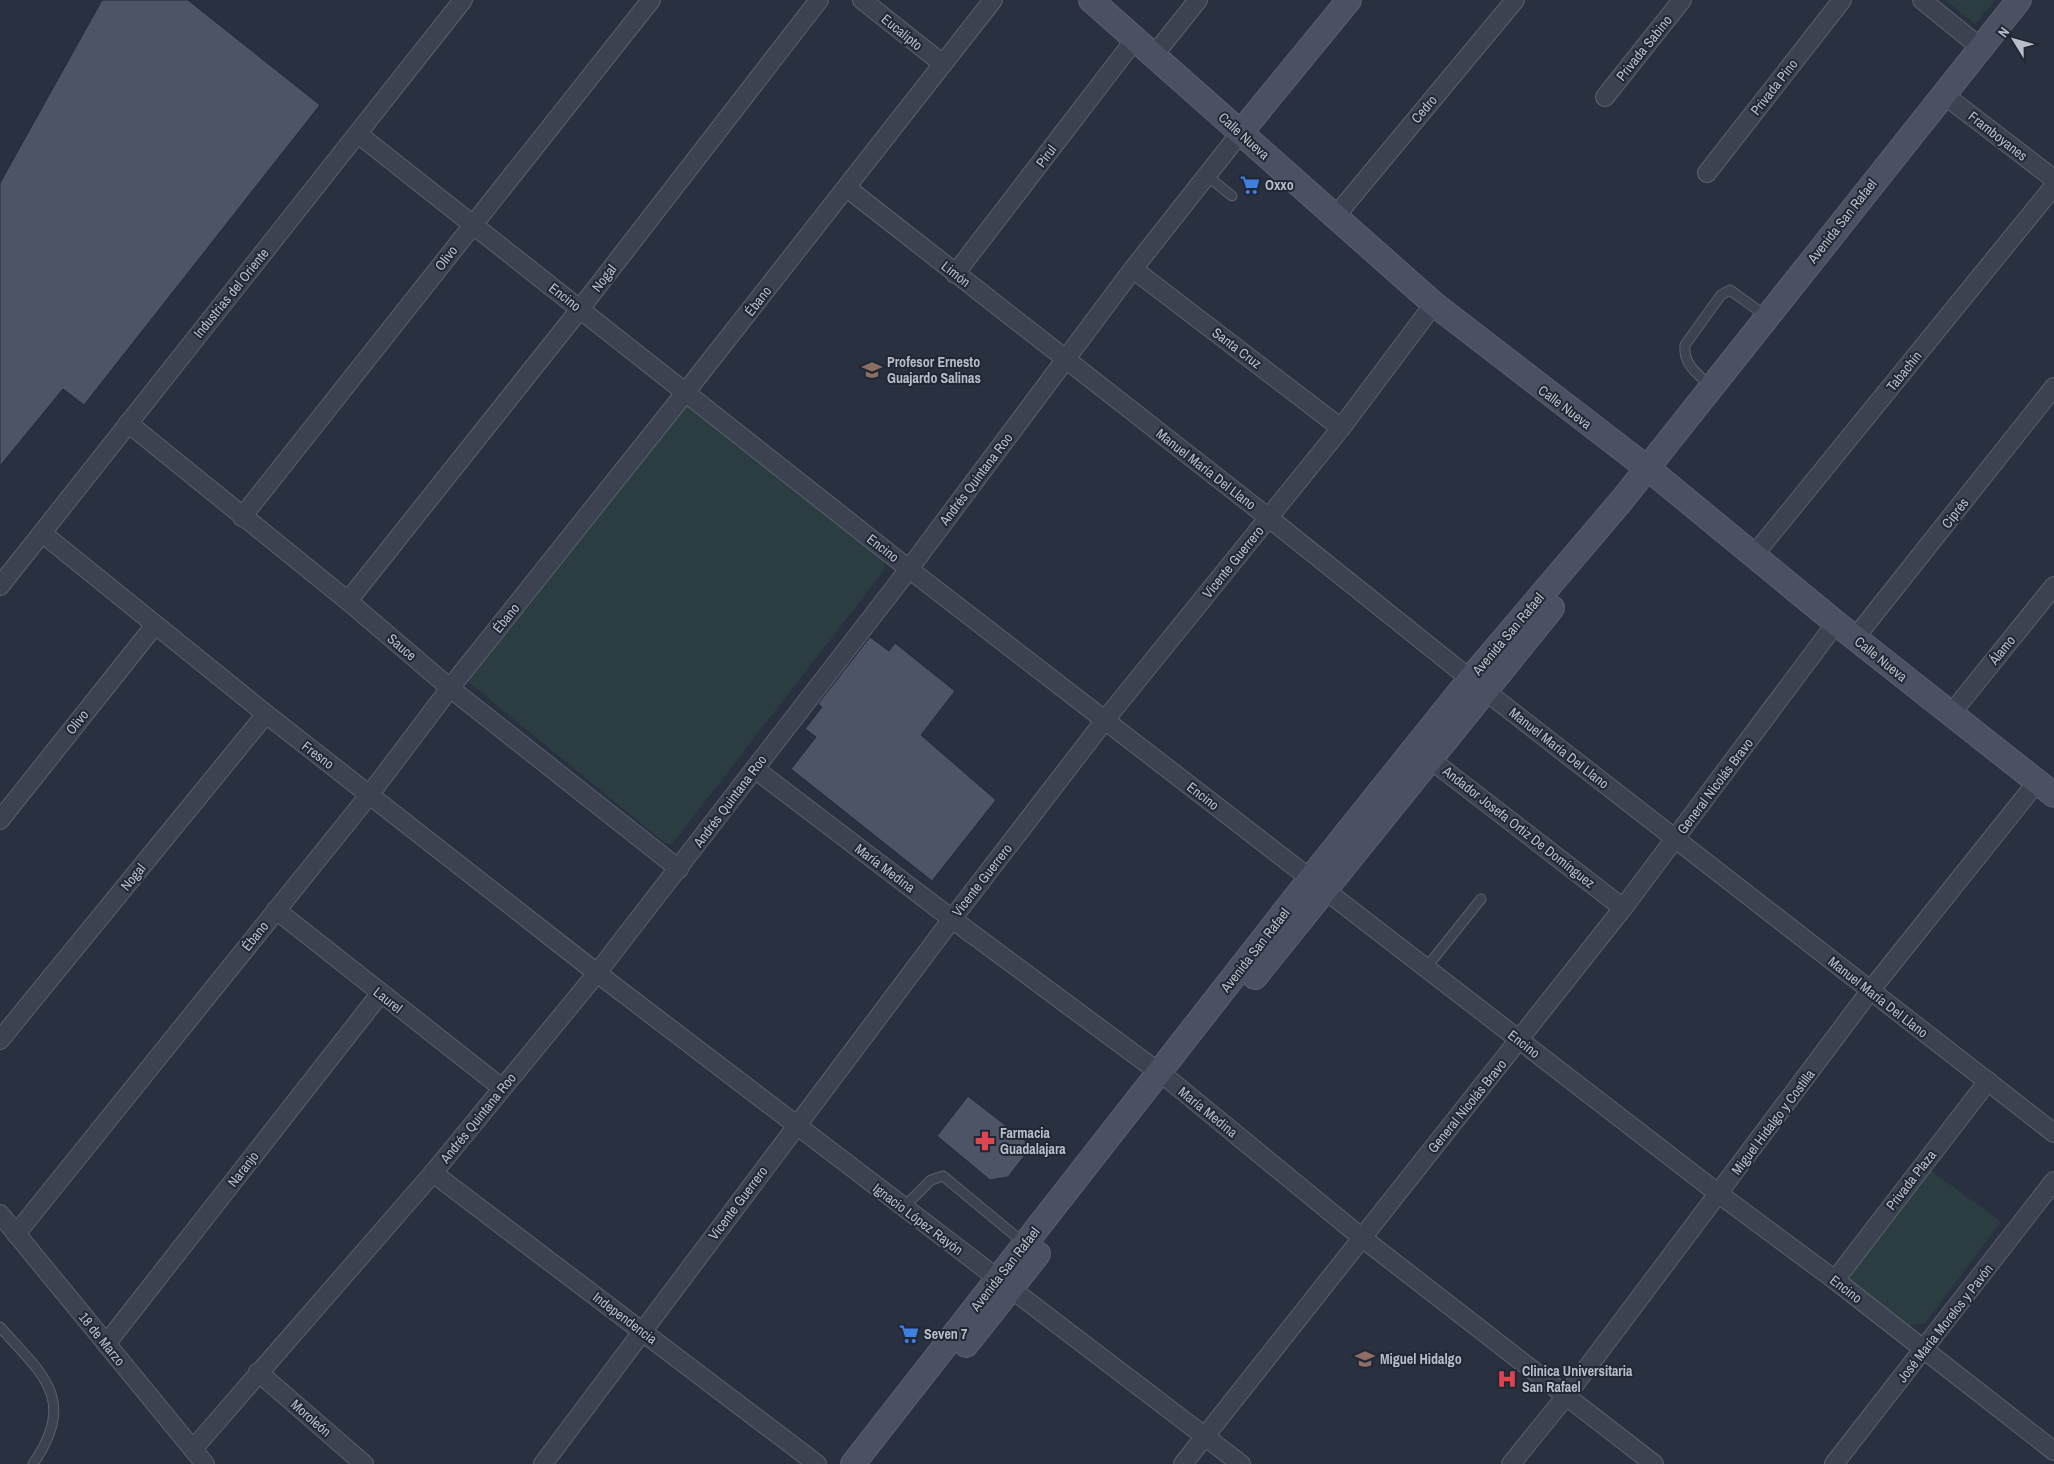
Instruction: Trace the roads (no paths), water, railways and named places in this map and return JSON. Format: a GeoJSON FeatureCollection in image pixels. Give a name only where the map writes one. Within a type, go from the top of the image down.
{"type":"FeatureCollection","features":[{"type":"Feature","properties":{"kind":"street","name":"Industrias del Oriente"},"geometry":{"type":"LineString","coordinates":[[0,586],[463,0]]}},
{"type":"Feature","properties":{"kind":"street","name":"Olivo"},"geometry":{"type":"LineString","coordinates":[[242,517],[651,0]]}},
{"type":"Feature","properties":{"kind":"street","name":"Nogal"},"geometry":{"type":"LineString","coordinates":[[348,601],[580,309],[819,0]]}},
{"type":"Feature","properties":{"kind":"street","name":"Eucalipto"},"geometry":{"type":"LineString","coordinates":[[862,0],[943,64]]}},
{"type":"Feature","properties":{"kind":"street","name":"Ébano"},"geometry":{"type":"LineString","coordinates":[[16,1234],[370,794],[450,688],[686,393],[993,0]]}},
{"type":"Feature","properties":{"kind":"street","name":"Calle Nueva"},"geometry":{"type":"LineString","coordinates":[[1091,0],[1241,132],[1334,218],[1434,304],[1651,472],[1950,715],[2048,788]]}},
{"type":"Feature","properties":{"kind":"street"},"geometry":{"type":"LineString","coordinates":[[1154,55],[1198,0]]}},
{"type":"Feature","properties":{"kind":"street"},"geometry":{"type":"LineString","coordinates":[[1241,132],[1349,0]]}},
{"type":"Feature","properties":{"kind":"street","name":"Cedro"},"geometry":{"type":"LineString","coordinates":[[1334,218],[1515,0]]}},
{"type":"Feature","properties":{"kind":"street","name":"Privada Sabino"},"geometry":{"type":"LineString","coordinates":[[1605,97],[1682,0]]}},
{"type":"Feature","properties":{"kind":"street","name":"Privada Pino"},"geometry":{"type":"LineString","coordinates":[[1707,173],[1842,0]]}},
{"type":"Feature","properties":{"kind":"street"},"geometry":{"type":"LineString","coordinates":[[1922,0],[1980,47]]}},
{"type":"Feature","properties":{"kind":"street","name":"Avenida San Rafael"},"geometry":{"type":"LineString","coordinates":[[874,1464],[1031,1249],[1317,884],[1651,472],[1666,444],[2019,0]]}},
{"type":"Feature","properties":{"kind":"street","name":"Pirul"},"geometry":{"type":"LineString","coordinates":[[955,274],[1136,38]]}},
{"type":"Feature","properties":{"kind":"street","name":"Framboyanes"},"geometry":{"type":"LineString","coordinates":[[1943,94],[2054,179]]}},
{"type":"Feature","properties":{"kind":"street","name":"Andrés Quintana Roo"},"geometry":{"type":"LineString","coordinates":[[193,1449],[433,1173],[597,973],[909,569],[1133,269],[1241,132]]}},
{"type":"Feature","properties":{"kind":"street","name":"Encino"},"geometry":{"type":"LineString","coordinates":[[358,134],[909,569],[1719,1194],[1925,1349],[2054,1451]]}},
{"type":"Feature","properties":{"kind":"street","name":"Tabachín"},"geometry":{"type":"LineString","coordinates":[[1754,555],[2054,186]]}},
{"type":"Feature","properties":{"kind":"street","name":"Limón"},"geometry":{"type":"LineString","coordinates":[[847,188],[1066,360]]}},
{"type":"Feature","properties":{"kind":"street","name":"Santa Cruz"},"geometry":{"type":"LineString","coordinates":[[1133,269],[1341,428]]}},
{"type":"Feature","properties":{"kind":"street","name":"Vicente Guerrero"},"geometry":{"type":"LineString","coordinates":[[543,1464],[952,919],[1105,720],[1341,428],[1434,304]]}},
{"type":"Feature","properties":{"kind":"street","name":"Manuel María Del Llano"},"geometry":{"type":"LineString","coordinates":[[1066,360],[1269,518],[1477,685],[2054,1133]]}},
{"type":"Feature","properties":{"kind":"street","name":"Ciprés"},"geometry":{"type":"LineString","coordinates":[[1855,638],[2054,387]]}},
{"type":"Feature","properties":{"kind":"street","name":"Sauce"},"geometry":{"type":"LineString","coordinates":[[128,422],[242,517],[348,601],[450,688],[679,869]]}},
{"type":"Feature","properties":{"kind":"street","name":"Fresno"},"geometry":{"type":"LineString","coordinates":[[42,533],[266,714],[597,973]]}},
{"type":"Feature","properties":{"kind":"street","name":"Álamo"},"geometry":{"type":"LineString","coordinates":[[1950,715],[2054,586]]}},
{"type":"Feature","properties":{"kind":"street","name":"General Nicolás Bravo"},"geometry":{"type":"LineString","coordinates":[[1183,1464],[1623,908],[1836,623]]}},
{"type":"Feature","properties":{"kind":"street","name":"Olivo"},"geometry":{"type":"LineString","coordinates":[[0,820],[155,625]]}},
{"type":"Feature","properties":{"kind":"street","name":"Nogal"},"geometry":{"type":"LineString","coordinates":[[0,1040],[266,714]]}},
{"type":"Feature","properties":{"kind":"street","name":"Andador Josefa Ortiz De Domínguez"},"geometry":{"type":"LineString","coordinates":[[1422,753],[1623,908]]}},
{"type":"Feature","properties":{"kind":"street","name":"María Medina"},"geometry":{"type":"LineString","coordinates":[[755,769],[952,919],[1166,1077],[1361,1237],[1654,1464]]}},
{"type":"Feature","properties":{"kind":"street","name":"Miguel Hidalgo y Costilla"},"geometry":{"type":"LineString","coordinates":[[1511,1464],[1566,1396],[1870,992],[2048,788]]}},
{"type":"Feature","properties":{"kind":"street","name":"Laurel"},"geometry":{"type":"LineString","coordinates":[[276,910],[380,994],[502,1088]]}},
{"type":"Feature","properties":{"kind":"street","name":"Ignacio López Rayón"},"geometry":{"type":"LineString","coordinates":[[597,973],[796,1127],[1241,1464]]}},
{"type":"Feature","properties":{"kind":"street","name":"Naranjo"},"geometry":{"type":"LineString","coordinates":[[106,1344],[380,994]]}},
{"type":"Feature","properties":{"kind":"street","name":"Privada Plaza"},"geometry":{"type":"LineString","coordinates":[[1835,1280],[1988,1081]]}},
{"type":"Feature","properties":{"kind":"street","name":"Independencia"},"geometry":{"type":"LineString","coordinates":[[433,1173],[817,1464]]}},
{"type":"Feature","properties":{"kind":"street","name":"José María Morelos y Pavón"},"geometry":{"type":"LineString","coordinates":[[1834,1464],[1925,1349],[2054,1180]]}},
{"type":"Feature","properties":{"kind":"street","name":"18 de Marzo"},"geometry":{"type":"LineString","coordinates":[[0,1214],[205,1464]]}},
{"type":"Feature","properties":{"kind":"street","name":"Avenida San Rafael"},"geometry":{"type":"LineString","coordinates":[[854,1464],[1004,1284]]}},
{"type":"Feature","properties":{"kind":"street","name":"Moroleón"},"geometry":{"type":"LineString","coordinates":[[258,1372],[364,1464]]}},
{"type":"Feature","properties":{"kind":"lane"},"geometry":{"type":"LineString","coordinates":[[1206,175],[1232,196]]}},
{"type":"Feature","properties":{"kind":"lane"},"geometry":{"type":"LineString","coordinates":[[1711,387],[1687,363],[1684,353],[1686,345],[1721,295],[1730,290],[1767,317]]}},
{"type":"Feature","properties":{"kind":"lane"},"geometry":{"type":"LineString","coordinates":[[1426,968],[1481,899]]}},
{"type":"Feature","properties":{"kind":"lane"},"geometry":{"type":"LineString","coordinates":[[903,1208],[931,1180],[943,1176],[1031,1249]]}},
{"type":"Feature","properties":{"kind":"lane"},"geometry":{"type":"LineString","coordinates":[[0,1327],[44,1377],[55,1403],[50,1433],[44,1448],[33,1464]]}},
{"type":"Feature","properties":{"kind":"place","name":"Oxxo"},"geometry":{"type":"Point","coordinates":[1250,185]}},
{"type":"Feature","properties":{"kind":"place","name":"Profesor Ernesto Guajardo Salinas"},"geometry":{"type":"Point","coordinates":[872,370]}},
{"type":"Feature","properties":{"kind":"place","name":"Farmacia Guadalajara"},"geometry":{"type":"Point","coordinates":[985,1141]}},
{"type":"Feature","properties":{"kind":"place","name":"Seven 7"},"geometry":{"type":"Point","coordinates":[909,1334]}},
{"type":"Feature","properties":{"kind":"place","name":"Miguel Hidalgo"},"geometry":{"type":"Point","coordinates":[1365,1359]}},
{"type":"Feature","properties":{"kind":"place","name":"Clinica Universitaria San Rafael"},"geometry":{"type":"Point","coordinates":[1507,1379]}}]}
